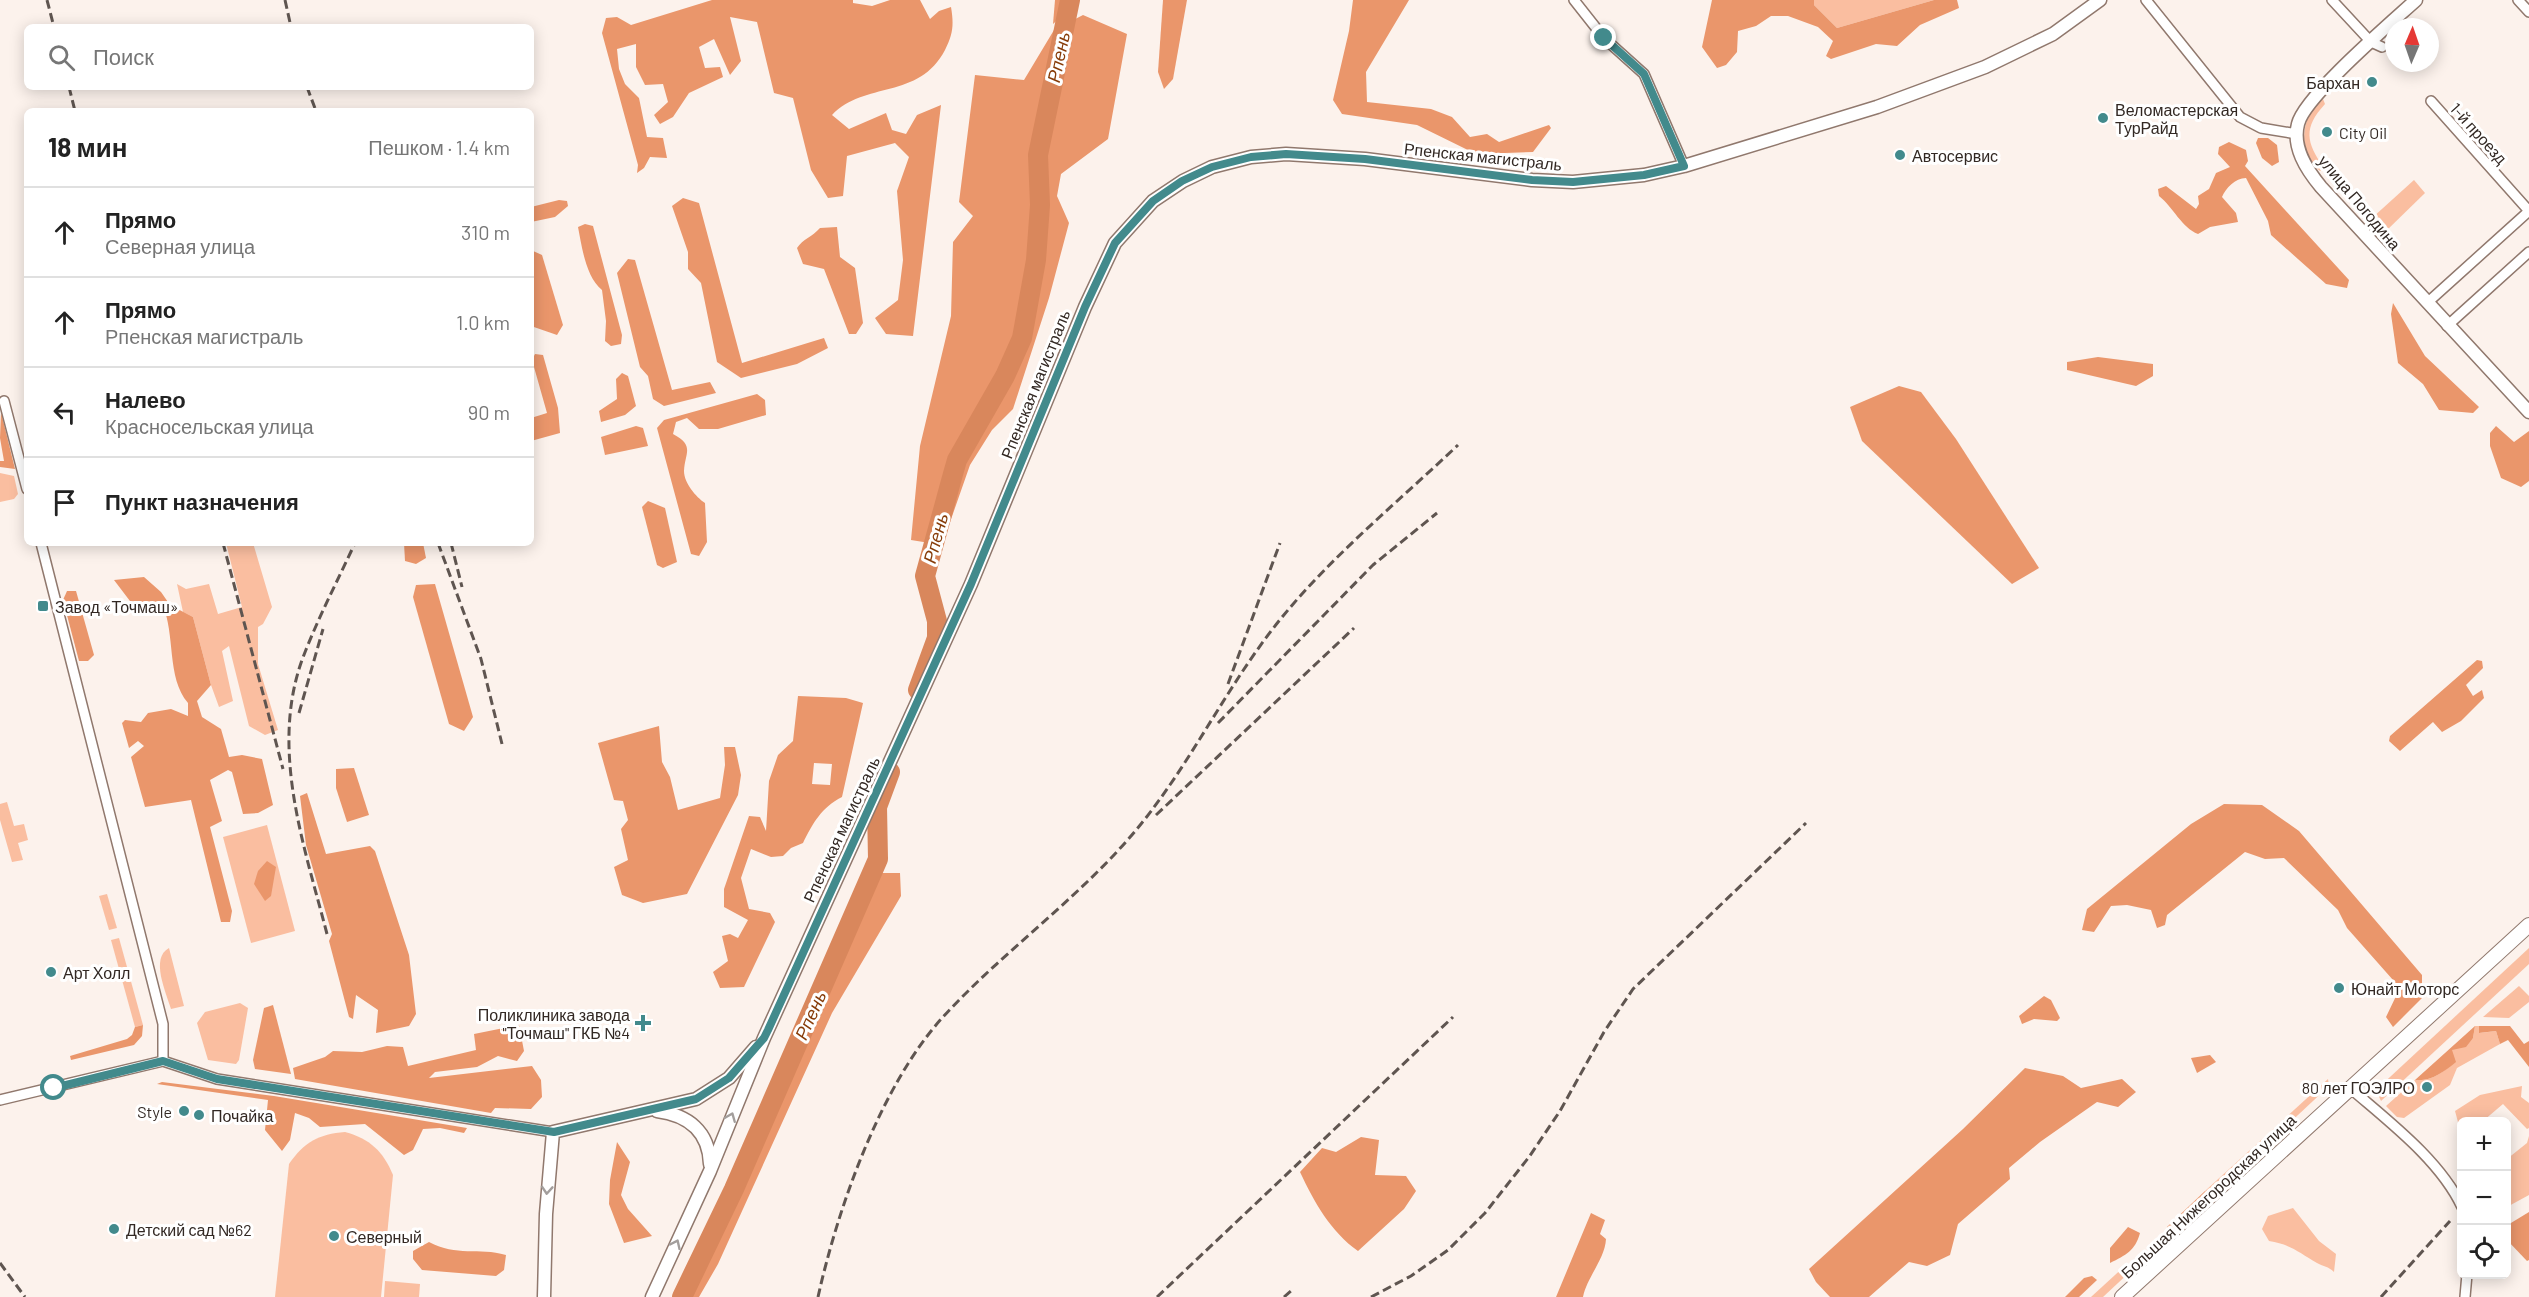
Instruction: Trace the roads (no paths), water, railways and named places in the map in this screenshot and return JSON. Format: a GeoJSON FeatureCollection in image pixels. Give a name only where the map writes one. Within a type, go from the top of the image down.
{"type":"FeatureCollection","features":[{"type":"Feature","properties":{"kind":"main road","name":"Рпенская магистраль"},"geometry":{"type":"LineString","coordinates":[[652,1297],[710,1171],[764,1038],[971,584],[1085,307],[1115,243],[1153,201],[1182,181],[1222,165],[1251,157],[1286,154],[1365,159],[1532,180],[1573,182],[1644,175],[1684,166],[1877,107],[1986,67],[2053,34],[2100,0]]}},
{"type":"Feature","properties":{"kind":"main road"},"geometry":{"type":"LineString","coordinates":[[2296,134],[2298,122],[2305,109],[2333,78],[2377,44],[2416,0]]}},
{"type":"Feature","properties":{"kind":"main road","name":"улица Погодина"},"geometry":{"type":"LineString","coordinates":[[2296,134],[2297,146],[2312,176],[2447,326],[2529,412]]}},
{"type":"Feature","properties":{"kind":"main road","name":"Большая Нижегородская улица"},"geometry":{"type":"LineString","coordinates":[[2122,1297],[2529,925]]}},
{"type":"Feature","properties":{"kind":"main road","name":"Рпенская магистраль"},"geometry":{"type":"LineString","coordinates":[[554,1132],[653,1111],[696,1099],[729,1078],[764,1038]]}},
{"type":"Feature","properties":{"kind":"main road","name":"Рпенская магистраль"},"geometry":{"type":"LineString","coordinates":[[653,1111],[684,1117],[696,1126],[706,1139],[710,1151],[710,1171]]}},
{"type":"Feature","properties":{"kind":"main road"},"geometry":{"type":"LineString","coordinates":[[544,1297],[546,1214],[554,1132]]}},
{"type":"Feature","properties":{"kind":"main road"},"geometry":{"type":"LineString","coordinates":[[544,1274],[550,1297]]}},
{"type":"Feature","properties":{"kind":"street"},"geometry":{"type":"LineString","coordinates":[[1574,0],[1604,38],[1644,74],[1684,166]]}},
{"type":"Feature","properties":{"kind":"street"},"geometry":{"type":"LineString","coordinates":[[2146,0],[2240,117],[2260,128],[2296,134]]}},
{"type":"Feature","properties":{"kind":"street"},"geometry":{"type":"LineString","coordinates":[[2332,0],[2377,44]]}},
{"type":"Feature","properties":{"kind":"street"},"geometry":{"type":"LineString","coordinates":[[2518,0],[2529,12]]}},
{"type":"Feature","properties":{"kind":"street","name":"1-й проезд"},"geometry":{"type":"LineString","coordinates":[[2431,101],[2529,211]]}},
{"type":"Feature","properties":{"kind":"street"},"geometry":{"type":"LineString","coordinates":[[2427,303],[2529,211]]}},
{"type":"Feature","properties":{"kind":"street"},"geometry":{"type":"LineString","coordinates":[[2447,326],[2529,252]]}},
{"type":"Feature","properties":{"kind":"street"},"geometry":{"type":"LineString","coordinates":[[4,401],[24,478]]}},
{"type":"Feature","properties":{"kind":"street"},"geometry":{"type":"LineString","coordinates":[[42,546],[163,1024],[163,1061]]}},
{"type":"Feature","properties":{"kind":"street"},"geometry":{"type":"LineString","coordinates":[[0,1100],[163,1061],[217,1079],[554,1132]]}},
{"type":"Feature","properties":{"kind":"street"},"geometry":{"type":"LineString","coordinates":[[2349,1088],[2399,1130],[2442,1177],[2457,1200]]}},
{"type":"Feature","properties":{"kind":"street"},"geometry":{"type":"LineString","coordinates":[[2465,1297],[2467,1279]]}},
{"type":"Feature","properties":{"kind":"waterway","name":"Рпень"},"geometry":{"type":"LineString","coordinates":[[918,690],[937,638],[937,621],[925,576],[957,460],[1005,376],[1022,338],[1036,260],[1040,205],[1038,155],[1070,0]]}},
{"type":"Feature","properties":{"kind":"waterway","name":"Рпень"},"geometry":{"type":"LineString","coordinates":[[682,1297],[734,1189],[878,859],[877,807],[890,772]]}},
{"type":"Feature","properties":{"kind":"railway"},"geometry":{"type":"LineString","coordinates":[[47,0],[53,24]]}},
{"type":"Feature","properties":{"kind":"railway"},"geometry":{"type":"LineString","coordinates":[[285,0],[290,24]]}},
{"type":"Feature","properties":{"kind":"railway"},"geometry":{"type":"LineString","coordinates":[[70,90],[74,108]]}},
{"type":"Feature","properties":{"kind":"railway"},"geometry":{"type":"LineString","coordinates":[[308,90],[315,108]]}},
{"type":"Feature","properties":{"kind":"railway"},"geometry":{"type":"LineString","coordinates":[[818,1297],[837,1225],[865,1149],[881,1112],[921,1045],[968,991],[1072,896],[1122,846],[1145,819],[1181,769],[1247,665],[1283,616],[1345,549],[1458,445]]}},
{"type":"Feature","properties":{"kind":"railway"},"geometry":{"type":"LineString","coordinates":[[1218,723],[1373,565],[1437,513]]}},
{"type":"Feature","properties":{"kind":"railway"},"geometry":{"type":"LineString","coordinates":[[1228,684],[1280,543]]}},
{"type":"Feature","properties":{"kind":"railway"},"geometry":{"type":"LineString","coordinates":[[224,546],[283,769]]}},
{"type":"Feature","properties":{"kind":"railway"},"geometry":{"type":"LineString","coordinates":[[327,934],[294,797],[289,728],[293,694],[302,660],[354,546]]}},
{"type":"Feature","properties":{"kind":"railway"},"geometry":{"type":"LineString","coordinates":[[439,546],[481,659],[502,744]]}},
{"type":"Feature","properties":{"kind":"railway"},"geometry":{"type":"LineString","coordinates":[[452,546],[462,587]]}},
{"type":"Feature","properties":{"kind":"railway"},"geometry":{"type":"LineString","coordinates":[[1156,815],[1354,628]]}},
{"type":"Feature","properties":{"kind":"railway"},"geometry":{"type":"LineString","coordinates":[[299,713],[323,629]]}},
{"type":"Feature","properties":{"kind":"railway"},"geometry":{"type":"LineString","coordinates":[[1371,1297],[1411,1276],[1448,1250],[1485,1213],[1529,1157],[1560,1111],[1604,1032],[1633,989],[1806,823]]}},
{"type":"Feature","properties":{"kind":"railway"},"geometry":{"type":"LineString","coordinates":[[1157,1297],[1453,1017]]}},
{"type":"Feature","properties":{"kind":"railway"},"geometry":{"type":"LineString","coordinates":[[2381,1297],[2450,1221]]}},
{"type":"Feature","properties":{"kind":"railway"},"geometry":{"type":"LineString","coordinates":[[0,1263],[25,1297]]}},
{"type":"Feature","properties":{"kind":"railway"},"geometry":{"type":"LineString","coordinates":[[1284,1297],[1293,1289]]}},
{"type":"Feature","properties":{"kind":"place","name":"Бархан"},"geometry":{"type":"Point","coordinates":[2372,82]}},
{"type":"Feature","properties":{"kind":"place","name":"Веломастерская ТурРайд"},"geometry":{"type":"Point","coordinates":[2103,118]}},
{"type":"Feature","properties":{"kind":"place","name":"City Oil"},"geometry":{"type":"Point","coordinates":[2327,132]}},
{"type":"Feature","properties":{"kind":"place","name":"Автосервис"},"geometry":{"type":"Point","coordinates":[1900,155]}},
{"type":"Feature","properties":{"kind":"place","name":"Завод «Точмаш»"},"geometry":{"type":"Point","coordinates":[43,606]}},
{"type":"Feature","properties":{"kind":"place","name":"Арт Холл"},"geometry":{"type":"Point","coordinates":[51,972]}},
{"type":"Feature","properties":{"kind":"place","name":"Юнайт Моторс"},"geometry":{"type":"Point","coordinates":[2339,988]}},
{"type":"Feature","properties":{"kind":"place","name":"Поликлиника завода \"Точмаш\" ГКБ №4"},"geometry":{"type":"Point","coordinates":[643,1023]}},
{"type":"Feature","properties":{"kind":"place","name":"80 лет ГОЭЛРО"},"geometry":{"type":"Point","coordinates":[2427,1087]}},
{"type":"Feature","properties":{"kind":"place","name":"Style"},"geometry":{"type":"Point","coordinates":[184,1111]}},
{"type":"Feature","properties":{"kind":"place","name":"Почайка"},"geometry":{"type":"Point","coordinates":[199,1115]}},
{"type":"Feature","properties":{"kind":"place","name":"Детский сад №62"},"geometry":{"type":"Point","coordinates":[114,1229]}},
{"type":"Feature","properties":{"kind":"place","name":"Северный"},"geometry":{"type":"Point","coordinates":[334,1236]}}]}
